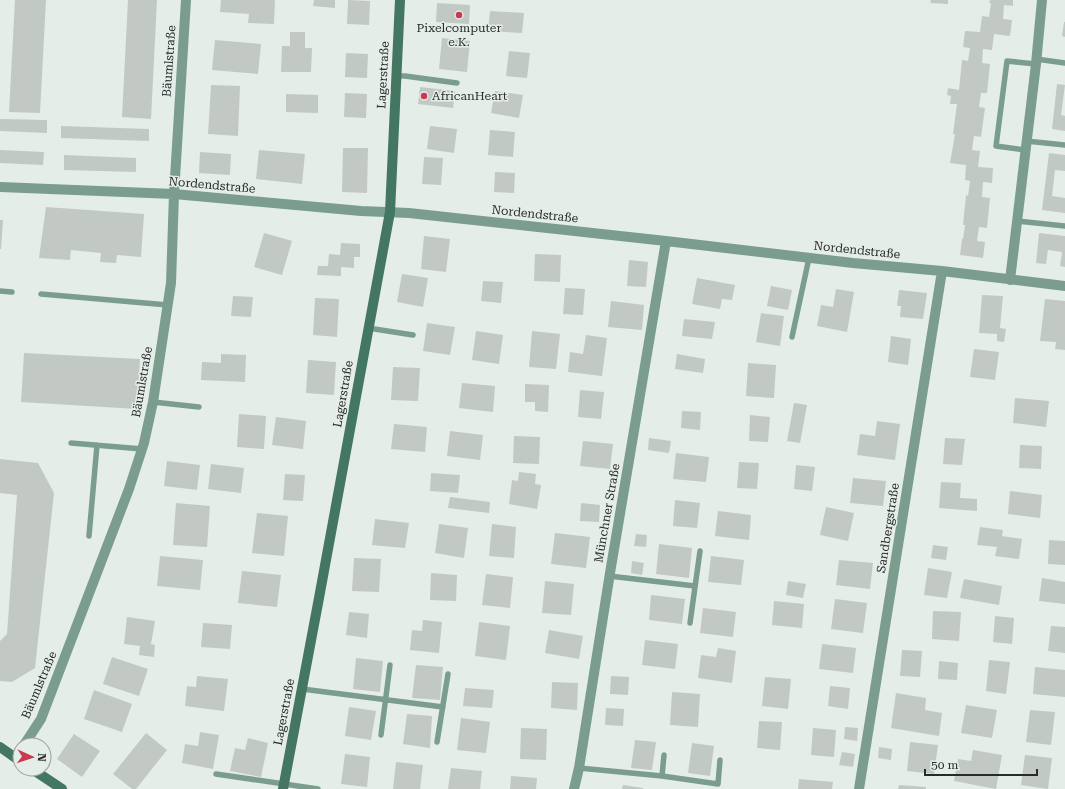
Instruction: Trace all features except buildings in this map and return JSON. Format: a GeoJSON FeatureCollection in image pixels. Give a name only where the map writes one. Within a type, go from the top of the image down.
{"type":"FeatureCollection","features":[{"type":"Feature","properties":{"kind":"street","name":"Bäumlstraße"},"geometry":{"type":"LineString","coordinates":[[29,737],[41,719],[129,489],[144,443],[153,402],[171,282],[174,194],[186,0]]}},
{"type":"Feature","properties":{"kind":"street","name":"Lagerstraße"},"geometry":{"type":"LineString","coordinates":[[284,786],[390,212],[400,0]]}},
{"type":"Feature","properties":{"kind":"street"},"geometry":{"type":"LineString","coordinates":[[1010,280],[1042,0]]}},
{"type":"Feature","properties":{"kind":"street","name":"Nordendstraße"},"geometry":{"type":"LineString","coordinates":[[0,188],[174,194],[361,211],[409,213],[853,263],[942,271],[1065,286]]}},
{"type":"Feature","properties":{"kind":"street","name":"Münchner Straße"},"geometry":{"type":"LineString","coordinates":[[574,789],[579,768],[609,576],[666,241]]}},
{"type":"Feature","properties":{"kind":"street","name":"Sandbergstraße"},"geometry":{"type":"LineString","coordinates":[[859,789],[942,271]]}},
{"type":"Feature","properties":{"kind":"street"},"geometry":{"type":"LineString","coordinates":[[0,747],[12,753]]}},
{"type":"Feature","properties":{"kind":"street"},"geometry":{"type":"LineString","coordinates":[[44,777],[62,789]]}},
{"type":"Feature","properties":{"kind":"lane"},"geometry":{"type":"LineString","coordinates":[[1065,63],[1007,61],[996,146],[1065,145]]}},
{"type":"Feature","properties":{"kind":"lane"},"geometry":{"type":"LineString","coordinates":[[396,76],[457,83]]}},
{"type":"Feature","properties":{"kind":"lane"},"geometry":{"type":"LineString","coordinates":[[1017,221],[1065,226]]}},
{"type":"Feature","properties":{"kind":"lane"},"geometry":{"type":"LineString","coordinates":[[792,336],[809,258]]}},
{"type":"Feature","properties":{"kind":"lane"},"geometry":{"type":"LineString","coordinates":[[0,291],[12,292]]}},
{"type":"Feature","properties":{"kind":"lane"},"geometry":{"type":"LineString","coordinates":[[41,294],[168,305]]}},
{"type":"Feature","properties":{"kind":"lane"},"geometry":{"type":"LineString","coordinates":[[368,328],[413,335]]}},
{"type":"Feature","properties":{"kind":"lane"},"geometry":{"type":"LineString","coordinates":[[153,402],[199,407]]}},
{"type":"Feature","properties":{"kind":"lane"},"geometry":{"type":"LineString","coordinates":[[72,443],[142,449]]}},
{"type":"Feature","properties":{"kind":"lane"},"geometry":{"type":"LineString","coordinates":[[89,536],[97,445]]}},
{"type":"Feature","properties":{"kind":"lane"},"geometry":{"type":"LineString","coordinates":[[690,623],[700,551]]}},
{"type":"Feature","properties":{"kind":"lane"},"geometry":{"type":"LineString","coordinates":[[609,576],[695,586]]}},
{"type":"Feature","properties":{"kind":"lane"},"geometry":{"type":"LineString","coordinates":[[381,735],[390,665]]}},
{"type":"Feature","properties":{"kind":"lane"},"geometry":{"type":"LineString","coordinates":[[437,742],[448,674]]}},
{"type":"Feature","properties":{"kind":"lane"},"geometry":{"type":"LineString","coordinates":[[302,689],[443,707]]}},
{"type":"Feature","properties":{"kind":"lane"},"geometry":{"type":"LineString","coordinates":[[662,776],[664,755]]}},
{"type":"Feature","properties":{"kind":"lane"},"geometry":{"type":"LineString","coordinates":[[579,768],[662,776],[718,784],[720,760]]}},
{"type":"Feature","properties":{"kind":"lane"},"geometry":{"type":"LineString","coordinates":[[216,774],[284,786],[318,789]]}},
{"type":"Feature","properties":{"kind":"place","name":"Pixelcomputer e.K."},"geometry":{"type":"Point","coordinates":[459,15]}},
{"type":"Feature","properties":{"kind":"place","name":"AfricanHeart"},"geometry":{"type":"Point","coordinates":[424,96]}}]}
